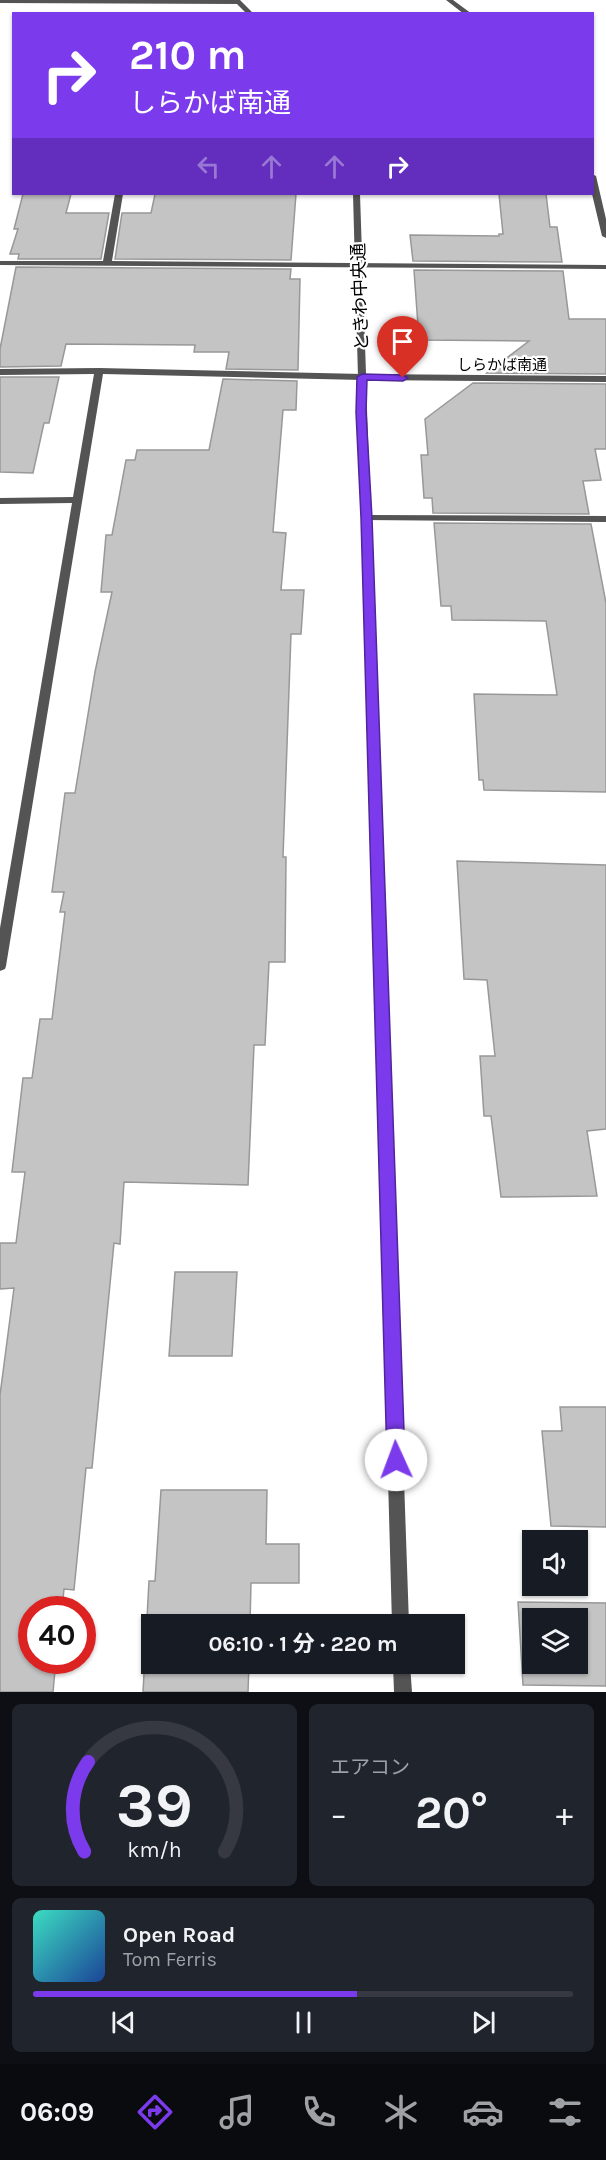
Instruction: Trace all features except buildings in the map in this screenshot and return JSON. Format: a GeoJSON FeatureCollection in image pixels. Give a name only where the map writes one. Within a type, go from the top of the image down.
{"type":"FeatureCollection","features":[{"type":"Feature","properties":{"kind":"street"},"geometry":{"type":"LineString","coordinates":[[450,0],[466,12]]}},
{"type":"Feature","properties":{"kind":"street"},"geometry":{"type":"LineString","coordinates":[[0,1],[237,1],[249,12]]}},
{"type":"Feature","properties":{"kind":"street"},"geometry":{"type":"LineString","coordinates":[[96,2],[102,8]]}},
{"type":"Feature","properties":{"kind":"street"},"geometry":{"type":"LineString","coordinates":[[594,185],[606,236]]}},
{"type":"Feature","properties":{"kind":"street"},"geometry":{"type":"LineString","coordinates":[[107,264],[119,195]]}},
{"type":"Feature","properties":{"kind":"street","name":"ときわ中央通"},"geometry":{"type":"LineString","coordinates":[[356,195],[361,412],[367,518],[401,1614]]}},
{"type":"Feature","properties":{"kind":"street"},"geometry":{"type":"LineString","coordinates":[[0,263],[606,267]]}},
{"type":"Feature","properties":{"kind":"street"},"geometry":{"type":"LineString","coordinates":[[0,966],[99,371]]}},
{"type":"Feature","properties":{"kind":"street","name":"しらかば南通"},"geometry":{"type":"LineString","coordinates":[[0,372],[99,371],[362,377],[606,379]]}},
{"type":"Feature","properties":{"kind":"street"},"geometry":{"type":"LineString","coordinates":[[0,501],[78,500]]}},
{"type":"Feature","properties":{"kind":"street"},"geometry":{"type":"LineString","coordinates":[[367,518],[606,519]]}},
{"type":"Feature","properties":{"kind":"street"},"geometry":{"type":"LineString","coordinates":[[402,1674],[403,1692]]}},
{"type":"Feature","properties":{"kind":"route"},"geometry":{"type":"LineString","coordinates":[[396,1460],[367,518],[361,412],[362,377],[403,378]]}}]}
